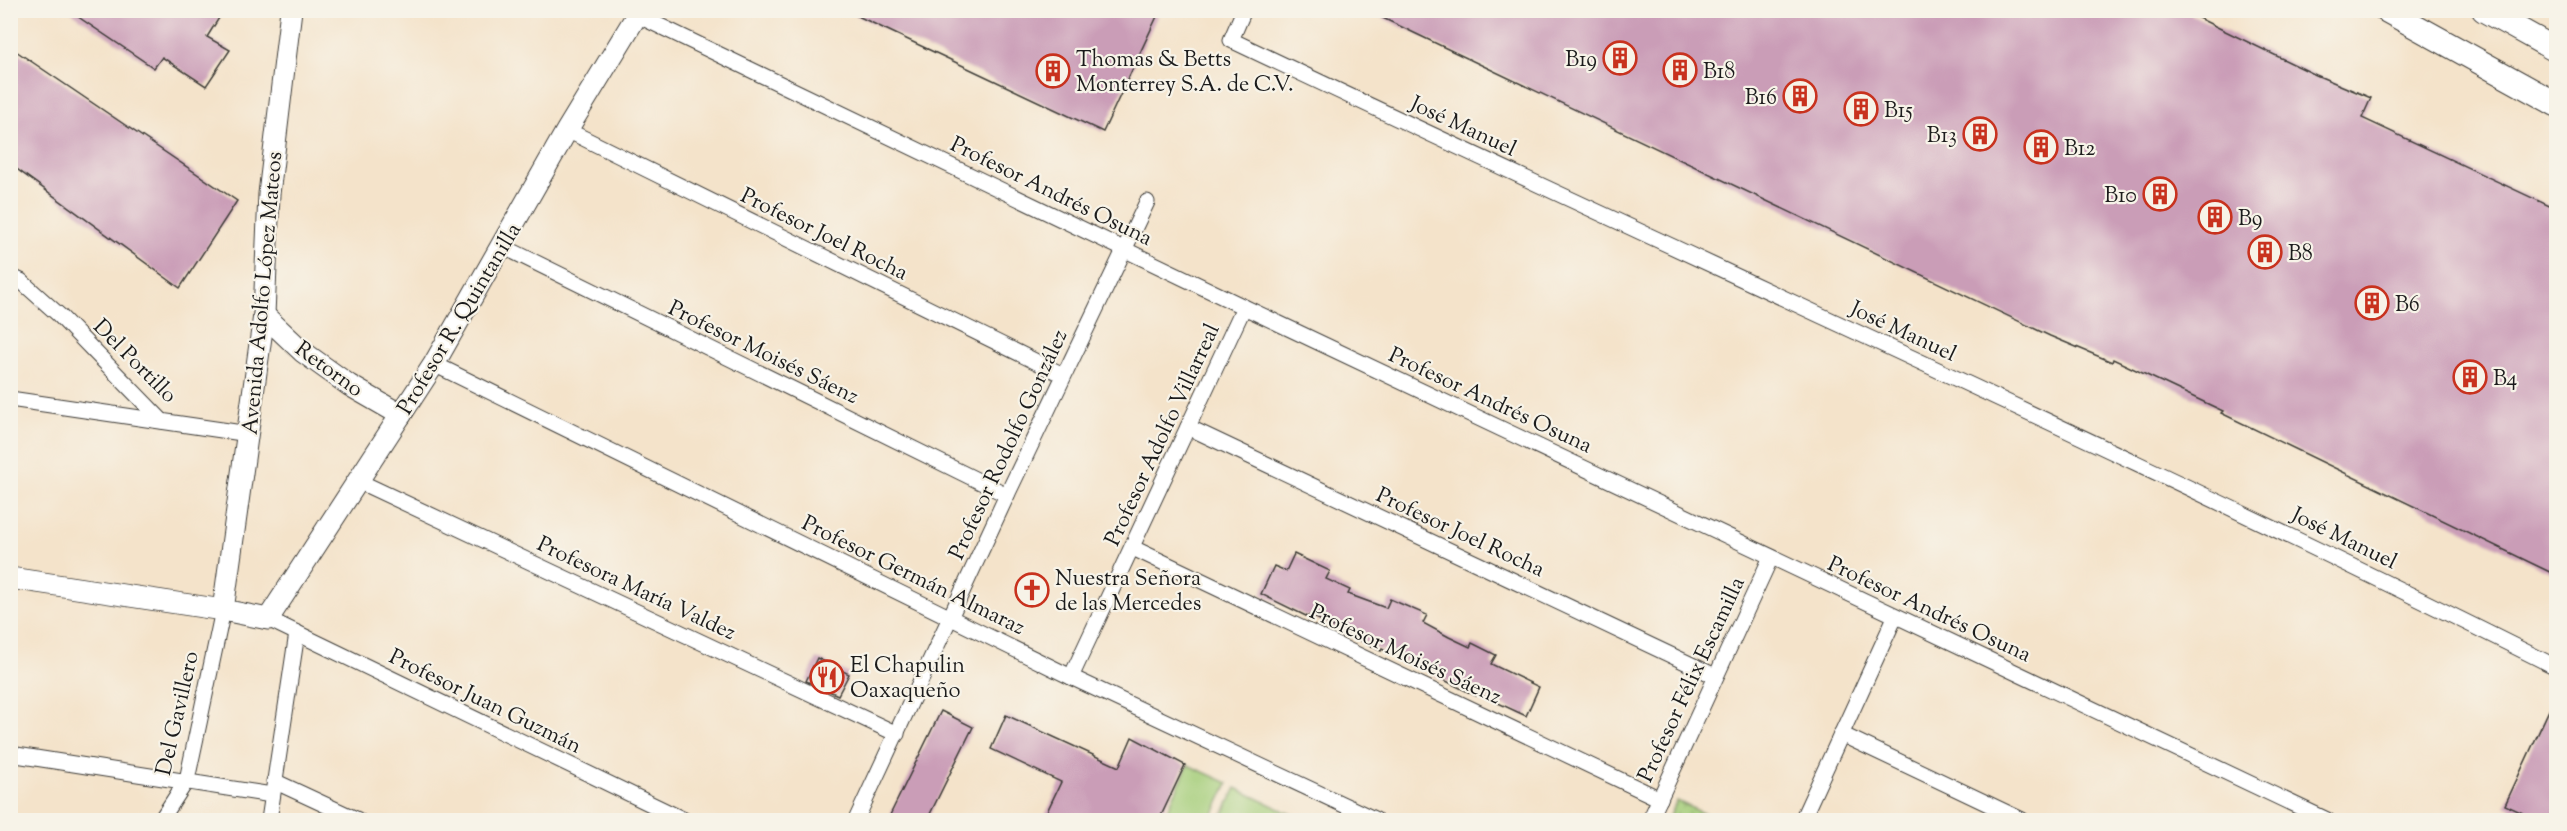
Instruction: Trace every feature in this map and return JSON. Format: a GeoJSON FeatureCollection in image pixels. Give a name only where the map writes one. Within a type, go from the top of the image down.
{"type":"FeatureCollection","features":[{"type":"Feature","properties":{"kind":"main road"},"geometry":{"type":"LineString","coordinates":[[2386,10],[2556,104]]}},
{"type":"Feature","properties":{"kind":"main road"},"geometry":{"type":"LineString","coordinates":[[2484,10],[2556,50]]}},
{"type":"Feature","properties":{"kind":"street","name":"Avenida Adolfo López Mateos"},"geometry":{"type":"LineString","coordinates":[[223,610],[264,315],[269,194],[291,10]]}},
{"type":"Feature","properties":{"kind":"street","name":"José Manuel"},"geometry":{"type":"LineString","coordinates":[[1244,10],[1231,40],[1489,163],[2232,507],[2556,667]]}},
{"type":"Feature","properties":{"kind":"street","name":"Profesor R. Quintanilla"},"geometry":{"type":"LineString","coordinates":[[268,619],[435,364],[567,130],[639,13]]}},
{"type":"Feature","properties":{"kind":"street","name":"Profesor Andrés Osuna"},"geometry":{"type":"LineString","coordinates":[[639,13],[1244,308],[2327,820]]}},
{"type":"Feature","properties":{"kind":"street","name":"Profesor Joel Rocha"},"geometry":{"type":"LineString","coordinates":[[567,130],[1063,375]]}},
{"type":"Feature","properties":{"kind":"street","name":"Profesor Rodolfo González"},"geometry":{"type":"LineString","coordinates":[[856,820],[952,617],[1006,495],[1147,202]]}},
{"type":"Feature","properties":{"kind":"street","name":"Profesor Moisés Sáenz"},"geometry":{"type":"LineString","coordinates":[[502,246],[1006,495]]}},
{"type":"Feature","properties":{"kind":"street","name":"Del Portillo"},"geometry":{"type":"LineString","coordinates":[[10,276],[21,281],[59,315],[162,421],[249,434]]}},
{"type":"Feature","properties":{"kind":"street","name":"Profesor Adolfo Villarreal"},"geometry":{"type":"LineString","coordinates":[[1071,677],[1244,308]]}},
{"type":"Feature","properties":{"kind":"street","name":"Retorno"},"geometry":{"type":"LineString","coordinates":[[264,315],[303,352],[349,385],[401,415]]}},
{"type":"Feature","properties":{"kind":"street","name":"Profesor Germán Almaraz"},"geometry":{"type":"LineString","coordinates":[[435,364],[1071,677],[1376,820]]}},
{"type":"Feature","properties":{"kind":"street"},"geometry":{"type":"LineString","coordinates":[[10,399],[162,421]]}},
{"type":"Feature","properties":{"kind":"street","name":"Profesor Joel Rocha"},"geometry":{"type":"LineString","coordinates":[[1188,427],[1715,676]]}},
{"type":"Feature","properties":{"kind":"street","name":"Profesora María Valdez"},"geometry":{"type":"LineString","coordinates":[[358,481],[897,734]]}},
{"type":"Feature","properties":{"kind":"street","name":"Profesor Moisés Sáenz"},"geometry":{"type":"LineString","coordinates":[[1133,548],[1660,799]]}},
{"type":"Feature","properties":{"kind":"street","name":"Profesor Félix Escamilla"},"geometry":{"type":"LineString","coordinates":[[1650,820],[1772,557]]}},
{"type":"Feature","properties":{"kind":"street"},"geometry":{"type":"LineString","coordinates":[[10,578],[223,610],[268,619]]}},
{"type":"Feature","properties":{"kind":"street","name":"Del Gavillero"},"geometry":{"type":"LineString","coordinates":[[161,820],[187,780],[223,610]]}},
{"type":"Feature","properties":{"kind":"street"},"geometry":{"type":"LineString","coordinates":[[1802,820],[1895,616]]}},
{"type":"Feature","properties":{"kind":"street","name":"Profesor Juan Guzmán"},"geometry":{"type":"LineString","coordinates":[[268,619],[684,820]]}},
{"type":"Feature","properties":{"kind":"street"},"geometry":{"type":"LineString","coordinates":[[269,820],[297,633]]}},
{"type":"Feature","properties":{"kind":"street"},"geometry":{"type":"LineString","coordinates":[[1841,734],[2022,820]]}},
{"type":"Feature","properties":{"kind":"street"},"geometry":{"type":"LineString","coordinates":[[10,754],[187,780],[273,788],[358,820]]}},
{"type":"Feature","properties":{"kind":"green space"},"geometry":{"type":"Polygon","coordinates":[[[1188,765],[1228,783],[1211,820],[1163,820],[1188,765]]]}},
{"type":"Feature","properties":{"kind":"green space"},"geometry":{"type":"Polygon","coordinates":[[[1236,788],[1303,820],[1220,820],[1236,788]]]}},
{"type":"Feature","properties":{"kind":"green space"},"geometry":{"type":"Polygon","coordinates":[[[1677,801],[1717,820],[1668,820],[1677,801]]]}},
{"type":"Feature","properties":{"kind":"building"},"geometry":{"type":"Polygon","coordinates":[[[68,10],[224,10],[207,37],[230,50],[206,86],[162,57],[154,68],[68,10]]]}},
{"type":"Feature","properties":{"kind":"building","name":"Thomas & Betts Monterrey S.A. de C.V."},"geometry":{"type":"Polygon","coordinates":[[[845,10],[1160,10],[1103,132],[845,10]]]}},
{"type":"Feature","properties":{"kind":"building"},"geometry":{"type":"Polygon","coordinates":[[[1366,10],[2182,10],[2316,75],[2371,98],[2362,118],[2556,209],[2556,575],[2221,413],[2223,411],[2113,359],[2112,362],[2050,336],[1366,10]]]}},
{"type":"Feature","properties":{"kind":"building"},"geometry":{"type":"Polygon","coordinates":[[[10,47],[237,201],[180,288],[10,164],[10,47]]]}},
{"type":"Feature","properties":{"kind":"building"},"geometry":{"type":"Polygon","coordinates":[[[1294,554],[1330,571],[1326,579],[1350,590],[1348,594],[1386,608],[1390,599],[1427,615],[1423,623],[1449,637],[1470,647],[1472,643],[1496,655],[1491,664],[1539,687],[1526,716],[1477,693],[1476,696],[1382,649],[1381,651],[1310,615],[1308,617],[1261,594],[1274,566],[1286,571],[1294,554]]]}},
{"type":"Feature","properties":{"kind":"building","name":"El Chapulin Oaxaqueño"},"geometry":{"type":"Polygon","coordinates":[[[817,658],[849,674],[838,695],[806,681],[817,658]]]}},
{"type":"Feature","properties":{"kind":"building"},"geometry":{"type":"Polygon","coordinates":[[[2556,695],[2556,820],[2538,820],[2505,805],[2556,695]]]}},
{"type":"Feature","properties":{"kind":"building"},"geometry":{"type":"Polygon","coordinates":[[[941,711],[973,727],[927,820],[903,820],[890,815],[941,711]]]}},
{"type":"Feature","properties":{"kind":"building"},"geometry":{"type":"Polygon","coordinates":[[[1006,715],[1119,767],[1132,737],[1185,765],[1159,820],[1043,820],[1061,782],[991,749],[1006,715]]]}},
{"type":"Feature","properties":{"kind":"place","name":"B19"},"geometry":{"type":"Point","coordinates":[1620,58]}},
{"type":"Feature","properties":{"kind":"place","name":"B18"},"geometry":{"type":"Point","coordinates":[1680,70]}},
{"type":"Feature","properties":{"kind":"place","name":"Thomas & Betts Monterrey S.A. de C.V."},"geometry":{"type":"Point","coordinates":[1053,71]}},
{"type":"Feature","properties":{"kind":"place","name":"B16"},"geometry":{"type":"Point","coordinates":[1800,96]}},
{"type":"Feature","properties":{"kind":"place","name":"B15"},"geometry":{"type":"Point","coordinates":[1861,109]}},
{"type":"Feature","properties":{"kind":"place","name":"B13"},"geometry":{"type":"Point","coordinates":[1980,134]}},
{"type":"Feature","properties":{"kind":"place","name":"B12"},"geometry":{"type":"Point","coordinates":[2041,147]}},
{"type":"Feature","properties":{"kind":"place","name":"B10"},"geometry":{"type":"Point","coordinates":[2160,194]}},
{"type":"Feature","properties":{"kind":"place","name":"B9"},"geometry":{"type":"Point","coordinates":[2215,217]}},
{"type":"Feature","properties":{"kind":"place","name":"B8"},"geometry":{"type":"Point","coordinates":[2265,252]}},
{"type":"Feature","properties":{"kind":"place","name":"B6"},"geometry":{"type":"Point","coordinates":[2372,303]}},
{"type":"Feature","properties":{"kind":"place","name":"B4"},"geometry":{"type":"Point","coordinates":[2470,377]}},
{"type":"Feature","properties":{"kind":"place","name":"Nuestra Señora de las Mercedes"},"geometry":{"type":"Point","coordinates":[1032,590]}},
{"type":"Feature","properties":{"kind":"place","name":"El Chapulin Oaxaqueño"},"geometry":{"type":"Point","coordinates":[827,677]}}]}
